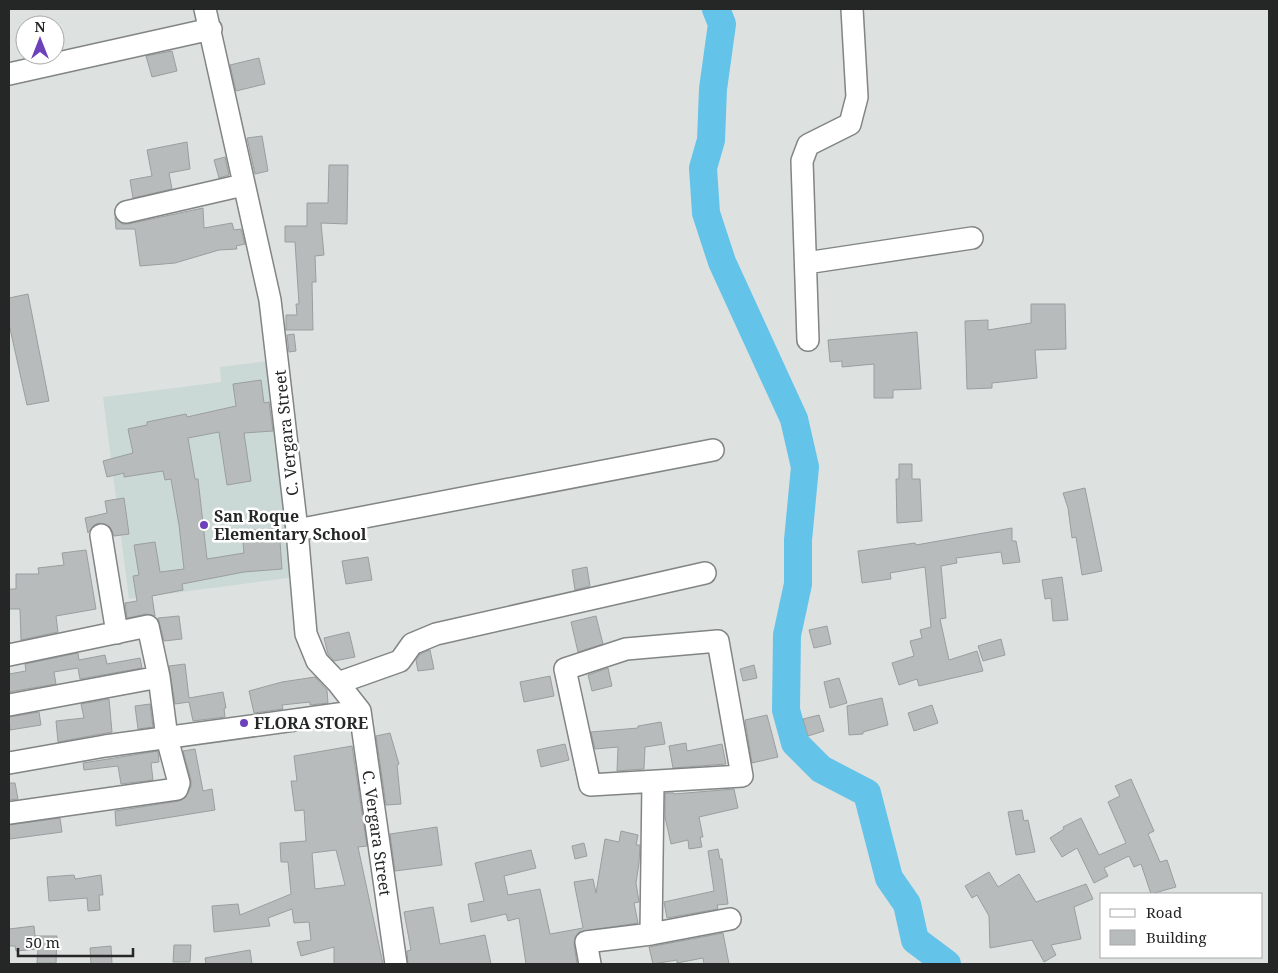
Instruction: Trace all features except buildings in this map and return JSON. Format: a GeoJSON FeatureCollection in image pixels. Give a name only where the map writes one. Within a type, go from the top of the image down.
{"type":"FeatureCollection","features":[{"type":"Feature","properties":{"kind":"street","name":"C. Vergara Street"},"geometry":{"type":"LineString","coordinates":[[205,9],[270,300],[297,530],[306,634],[317,661],[338,683],[360,711],[396,964]]}},
{"type":"Feature","properties":{"kind":"street"},"geometry":{"type":"LineString","coordinates":[[808,340],[802,162],[808,145],[850,124],[857,97],[852,9]]}},
{"type":"Feature","properties":{"kind":"street"},"geometry":{"type":"LineString","coordinates":[[9,74],[211,29]]}},
{"type":"Feature","properties":{"kind":"street"},"geometry":{"type":"LineString","coordinates":[[126,212],[243,185]]}},
{"type":"Feature","properties":{"kind":"street"},"geometry":{"type":"LineString","coordinates":[[806,263],[972,238]]}},
{"type":"Feature","properties":{"kind":"street"},"geometry":{"type":"LineString","coordinates":[[297,530],[713,450]]}},
{"type":"Feature","properties":{"kind":"street"},"geometry":{"type":"LineString","coordinates":[[101,535],[117,633]]}},
{"type":"Feature","properties":{"kind":"street"},"geometry":{"type":"LineString","coordinates":[[338,683],[400,661],[412,644],[436,634],[705,573]]}},
{"type":"Feature","properties":{"kind":"street"},"geometry":{"type":"LineString","coordinates":[[9,655],[148,626],[159,677],[167,738],[179,783],[177,789],[9,813]]}},
{"type":"Feature","properties":{"kind":"street"},"geometry":{"type":"LineString","coordinates":[[718,641],[742,776],[654,783],[590,785],[565,670],[626,649],[718,641]]}},
{"type":"Feature","properties":{"kind":"street"},"geometry":{"type":"LineString","coordinates":[[9,705],[159,677]]}},
{"type":"Feature","properties":{"kind":"street"},"geometry":{"type":"LineString","coordinates":[[9,763],[167,738],[360,711]]}},
{"type":"Feature","properties":{"kind":"street"},"geometry":{"type":"LineString","coordinates":[[651,934],[654,783]]}},
{"type":"Feature","properties":{"kind":"street"},"geometry":{"type":"LineString","coordinates":[[590,964],[586,942],[651,934],[730,919]]}},
{"type":"Feature","properties":{"kind":"shaded area","name":"San Roque Elementary School"},"geometry":{"type":"Polygon","coordinates":[[[267,361],[295,577],[129,599],[103,397],[221,382],[220,367],[267,361]]]}},
{"type":"Feature","properties":{"kind":"waterway"},"geometry":{"type":"LineString","coordinates":[[716,9],[722,24],[713,89],[711,140],[703,168],[706,213],[722,262],[794,419],[805,467],[798,540],[798,584],[787,635],[786,710],[795,743],[821,769],[867,793],[889,878],[907,904],[915,940],[947,964]]}},
{"type":"Feature","properties":{"kind":"place","name":"San Roque Elementary School"},"geometry":{"type":"Point","coordinates":[204,525]}},
{"type":"Feature","properties":{"kind":"place","name":"FLORA STORE"},"geometry":{"type":"Point","coordinates":[244,723]}}]}
